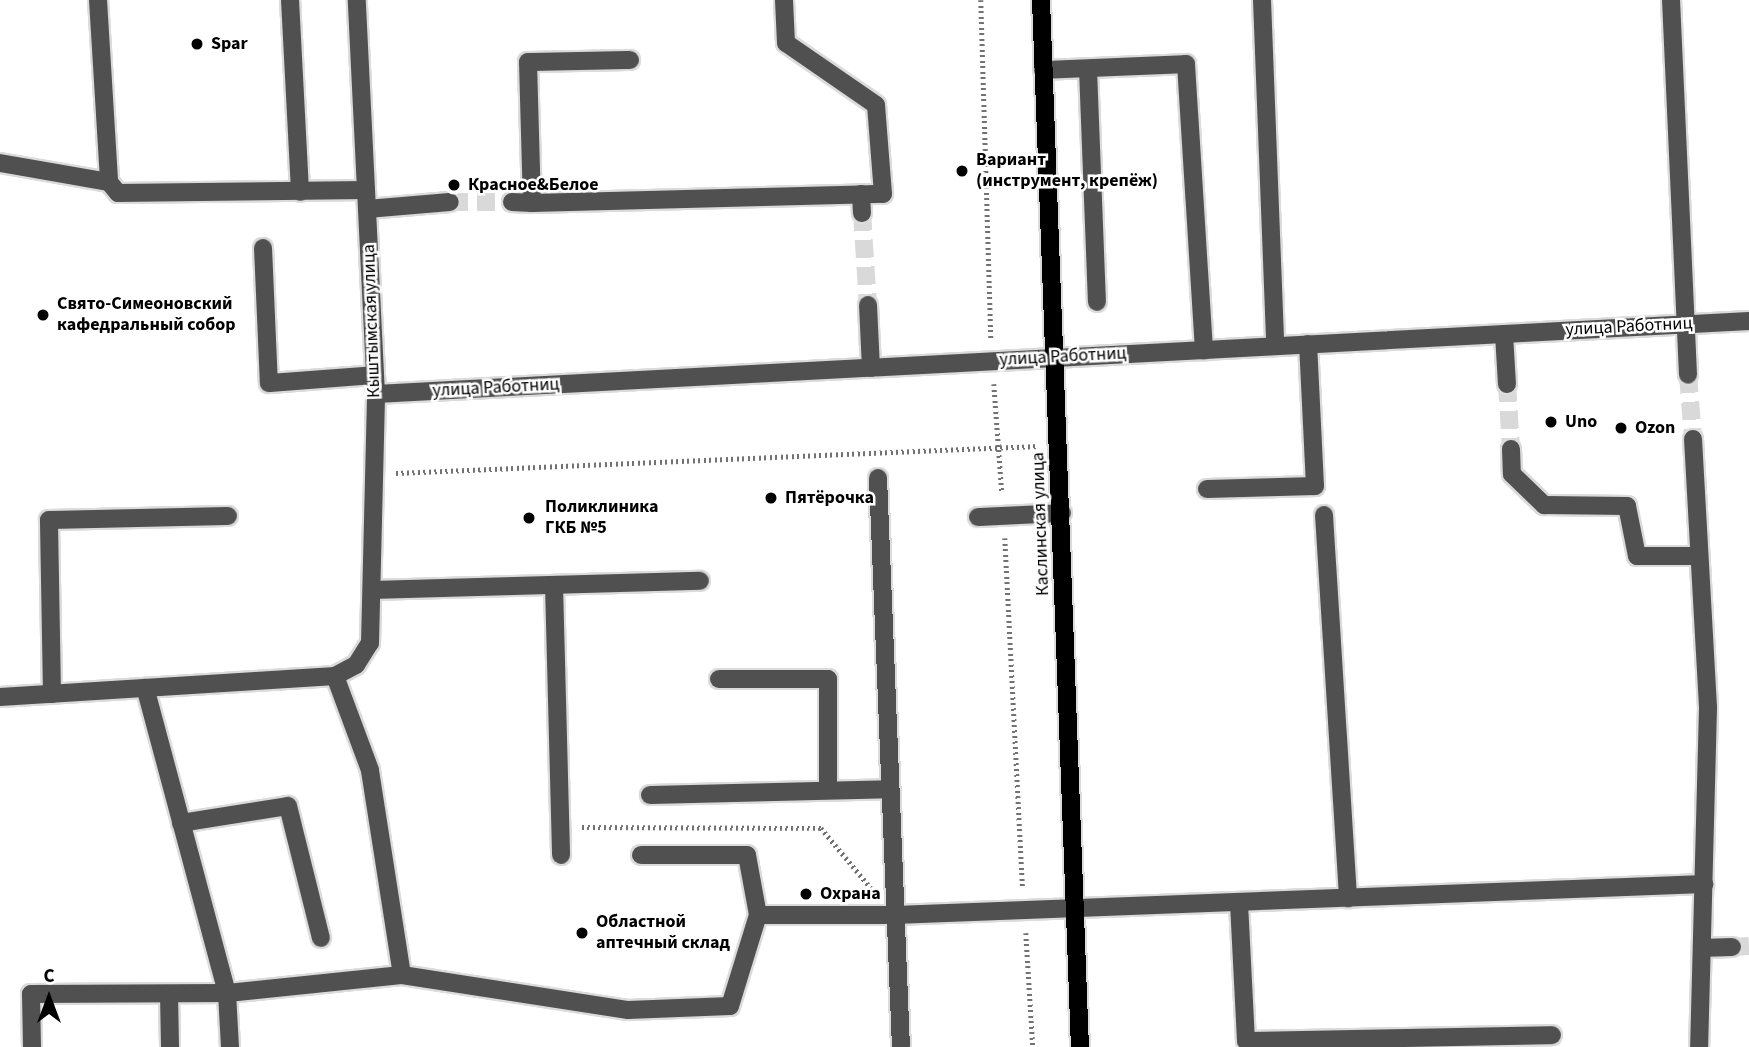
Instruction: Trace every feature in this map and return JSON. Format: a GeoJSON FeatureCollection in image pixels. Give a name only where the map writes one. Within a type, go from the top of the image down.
{"type":"FeatureCollection","features":[{"type":"Feature","properties":{"kind":"main road","name":"Каслинская улица"},"geometry":{"type":"LineString","coordinates":[[1041,0],[1080,1047]]}},
{"type":"Feature","properties":{"kind":"street"},"geometry":{"type":"LineString","coordinates":[[98,0],[108,183]]}},
{"type":"Feature","properties":{"kind":"street"},"geometry":{"type":"LineString","coordinates":[[290,0],[300,191]]}},
{"type":"Feature","properties":{"kind":"street","name":"Кыштымская улица"},"geometry":{"type":"LineString","coordinates":[[335,676],[356,665],[370,643],[372,590],[376,394],[357,0]]}},
{"type":"Feature","properties":{"kind":"street"},"geometry":{"type":"LineString","coordinates":[[512,202],[883,194],[876,105],[786,43],[785,0]]}},
{"type":"Feature","properties":{"kind":"street"},"geometry":{"type":"LineString","coordinates":[[1262,0],[1275,346]]}},
{"type":"Feature","properties":{"kind":"street"},"geometry":{"type":"LineString","coordinates":[[1671,0],[1688,375]]}},
{"type":"Feature","properties":{"kind":"street"},"geometry":{"type":"LineString","coordinates":[[531,203],[528,62],[630,60]]}},
{"type":"Feature","properties":{"kind":"street"},"geometry":{"type":"LineString","coordinates":[[1043,70],[1186,64],[1204,350]]}},
{"type":"Feature","properties":{"kind":"street"},"geometry":{"type":"LineString","coordinates":[[1088,69],[1097,302]]}},
{"type":"Feature","properties":{"kind":"street"},"geometry":{"type":"LineString","coordinates":[[0,163],[108,183],[118,193],[366,190]]}},
{"type":"Feature","properties":{"kind":"street"},"geometry":{"type":"LineString","coordinates":[[861,194],[862,214]]}},
{"type":"Feature","properties":{"kind":"street"},"geometry":{"type":"LineString","coordinates":[[368,209],[450,202]]}},
{"type":"Feature","properties":{"kind":"street"},"geometry":{"type":"LineString","coordinates":[[263,248],[269,383],[375,375]]}},
{"type":"Feature","properties":{"kind":"street"},"geometry":{"type":"LineString","coordinates":[[868,305],[871,368]]}},
{"type":"Feature","properties":{"kind":"street","name":"улица Работниц"},"geometry":{"type":"LineString","coordinates":[[376,394],[1749,321]]}},
{"type":"Feature","properties":{"kind":"street"},"geometry":{"type":"LineString","coordinates":[[1503,334],[1507,384]]}},
{"type":"Feature","properties":{"kind":"street"},"geometry":{"type":"LineString","coordinates":[[1207,489],[1315,486],[1308,344]]}},
{"type":"Feature","properties":{"kind":"street"},"geometry":{"type":"LineString","coordinates":[[1693,439],[1708,708],[1699,1047]]}},
{"type":"Feature","properties":{"kind":"street"},"geometry":{"type":"LineString","coordinates":[[1511,449],[1512,474],[1544,505],[1627,506],[1637,556],[1699,556]]}},
{"type":"Feature","properties":{"kind":"street"},"geometry":{"type":"LineString","coordinates":[[878,478],[901,1047]]}},
{"type":"Feature","properties":{"kind":"street"},"geometry":{"type":"LineString","coordinates":[[978,517],[1062,513]]}},
{"type":"Feature","properties":{"kind":"street"},"geometry":{"type":"LineString","coordinates":[[1324,515],[1348,898]]}},
{"type":"Feature","properties":{"kind":"street"},"geometry":{"type":"LineString","coordinates":[[52,694],[49,520],[228,516]]}},
{"type":"Feature","properties":{"kind":"street"},"geometry":{"type":"LineString","coordinates":[[372,590],[700,581]]}},
{"type":"Feature","properties":{"kind":"street"},"geometry":{"type":"LineString","coordinates":[[554,585],[561,855]]}},
{"type":"Feature","properties":{"kind":"street"},"geometry":{"type":"LineString","coordinates":[[0,697],[335,676],[370,770],[401,975]]}},
{"type":"Feature","properties":{"kind":"street"},"geometry":{"type":"LineString","coordinates":[[719,679],[828,679],[828,790]]}},
{"type":"Feature","properties":{"kind":"street"},"geometry":{"type":"LineString","coordinates":[[145,688],[227,993],[230,1047]]}},
{"type":"Feature","properties":{"kind":"street"},"geometry":{"type":"LineString","coordinates":[[650,795],[890,789]]}},
{"type":"Feature","properties":{"kind":"street"},"geometry":{"type":"LineString","coordinates":[[181,823],[288,806],[321,938]]}},
{"type":"Feature","properties":{"kind":"street"},"geometry":{"type":"LineString","coordinates":[[32,1047],[31,994],[227,993],[401,975],[628,1010],[730,1006],[758,915],[747,855],[641,855]]}},
{"type":"Feature","properties":{"kind":"street"},"geometry":{"type":"LineString","coordinates":[[758,915],[895,915],[1704,884]]}},
{"type":"Feature","properties":{"kind":"street"},"geometry":{"type":"LineString","coordinates":[[1239,903],[1246,1041],[1552,1035]]}},
{"type":"Feature","properties":{"kind":"street"},"geometry":{"type":"LineString","coordinates":[[1702,948],[1732,947]]}},
{"type":"Feature","properties":{"kind":"street"},"geometry":{"type":"LineString","coordinates":[[169,993],[170,1047]]}},
{"type":"Feature","properties":{"kind":"path"},"geometry":{"type":"LineString","coordinates":[[374,474],[1059,445]]}},
{"type":"Feature","properties":{"kind":"tunnel"},"geometry":{"type":"LineString","coordinates":[[450,202],[512,202]]}},
{"type":"Feature","properties":{"kind":"tunnel"},"geometry":{"type":"LineString","coordinates":[[862,213],[868,305]]}},
{"type":"Feature","properties":{"kind":"tunnel"},"geometry":{"type":"LineString","coordinates":[[1688,375],[1693,439]]}},
{"type":"Feature","properties":{"kind":"tunnel"},"geometry":{"type":"LineString","coordinates":[[1507,384],[1511,449]]}},
{"type":"Feature","properties":{"kind":"tunnel"},"geometry":{"type":"LineString","coordinates":[[1732,947],[1749,946]]}},
{"type":"Feature","properties":{"kind":"place","name":"Spar"},"geometry":{"type":"Point","coordinates":[197,44]}},
{"type":"Feature","properties":{"kind":"place","name":"Вариант (инструмент, крепёж)"},"geometry":{"type":"Point","coordinates":[962,171]}},
{"type":"Feature","properties":{"kind":"place","name":"Красное&Белое"},"geometry":{"type":"Point","coordinates":[454,185]}},
{"type":"Feature","properties":{"kind":"place","name":"Свято-Симеоновский кафедральный собор"},"geometry":{"type":"Point","coordinates":[43,315]}},
{"type":"Feature","properties":{"kind":"place","name":"Uno"},"geometry":{"type":"Point","coordinates":[1551,422]}},
{"type":"Feature","properties":{"kind":"place","name":"Ozon"},"geometry":{"type":"Point","coordinates":[1621,428]}},
{"type":"Feature","properties":{"kind":"place","name":"Пятёрочка"},"geometry":{"type":"Point","coordinates":[771,498]}},
{"type":"Feature","properties":{"kind":"place","name":"Поликлиника ГКБ №5"},"geometry":{"type":"Point","coordinates":[529,518]}},
{"type":"Feature","properties":{"kind":"place","name":"Охрана"},"geometry":{"type":"Point","coordinates":[806,894]}},
{"type":"Feature","properties":{"kind":"place","name":"Областной аптечный склад"},"geometry":{"type":"Point","coordinates":[582,933]}}]}
